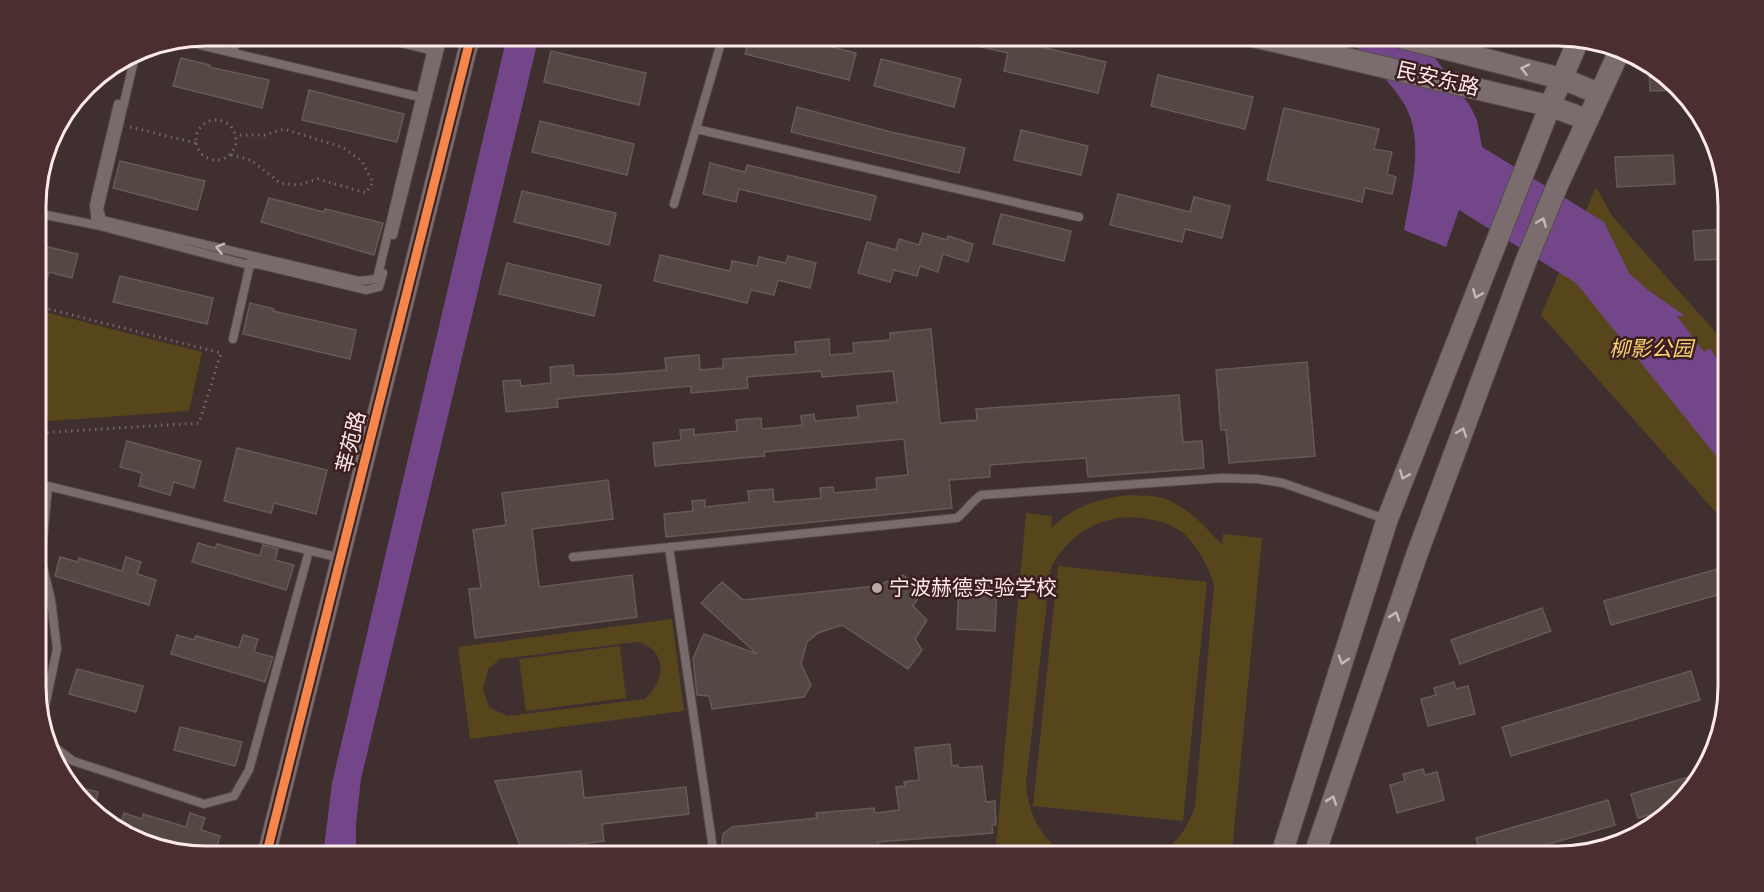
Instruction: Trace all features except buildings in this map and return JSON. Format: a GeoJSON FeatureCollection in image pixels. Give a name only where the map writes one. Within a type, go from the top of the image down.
{"type":"FeatureCollection","features":[{"type":"Feature","properties":{"kind":"main road","name":"民安东路"},"geometry":{"type":"LineString","coordinates":[[1295,46],[1550,106],[1588,120]]}},
{"type":"Feature","properties":{"kind":"main road","name":"民安东路"},"geometry":{"type":"LineString","coordinates":[[1437,46],[1563,79],[1600,94]]}},
{"type":"Feature","properties":{"kind":"main road"},"geometry":{"type":"LineString","coordinates":[[1284,845],[1386,520],[1550,106],[1575,48]]}},
{"type":"Feature","properties":{"kind":"main road"},"geometry":{"type":"LineString","coordinates":[[1318,845],[1417,554],[1526,261],[1558,184],[1616,58]]}},
{"type":"Feature","properties":{"kind":"street","name":"莘苑路"},"geometry":{"type":"LineString","coordinates":[[268,846],[468,47]]}},
{"type":"Feature","properties":{"kind":"lane"},"geometry":{"type":"LineString","coordinates":[[210,47],[424,98]]}},
{"type":"Feature","properties":{"kind":"lane"},"geometry":{"type":"LineString","coordinates":[[233,53],[234,47]]}},
{"type":"Feature","properties":{"kind":"lane"},"geometry":{"type":"LineString","coordinates":[[418,47],[435,51]]}},
{"type":"Feature","properties":{"kind":"lane"},"geometry":{"type":"LineString","coordinates":[[133,65],[99,209],[102,220],[251,260],[257,264],[366,290],[380,288],[435,47]]}},
{"type":"Feature","properties":{"kind":"lane"},"geometry":{"type":"LineString","coordinates":[[435,51],[437,47]]}},
{"type":"Feature","properties":{"kind":"lane"},"geometry":{"type":"LineString","coordinates":[[674,204],[720,47]]}},
{"type":"Feature","properties":{"kind":"lane"},"geometry":{"type":"LineString","coordinates":[[96,225],[94,205],[127,67]]}},
{"type":"Feature","properties":{"kind":"lane"},"geometry":{"type":"LineString","coordinates":[[696,129],[1079,218]]}},
{"type":"Feature","properties":{"kind":"lane"},"geometry":{"type":"LineString","coordinates":[[47,215],[251,260]]}},
{"type":"Feature","properties":{"kind":"lane"},"geometry":{"type":"LineString","coordinates":[[233,339],[251,260]]}},
{"type":"Feature","properties":{"kind":"lane"},"geometry":{"type":"LineString","coordinates":[[573,557],[957,518],[981,495],[1222,478],[1283,483],[1386,520]]}},
{"type":"Feature","properties":{"kind":"lane"},"geometry":{"type":"LineString","coordinates":[[46,503],[48,486],[340,558]]}},
{"type":"Feature","properties":{"kind":"lane"},"geometry":{"type":"LineString","coordinates":[[669,547],[712,846]]}},
{"type":"Feature","properties":{"kind":"lane"},"geometry":{"type":"LineString","coordinates":[[62,752],[73,761],[204,804],[234,796],[249,770],[309,551]]}},
{"type":"Feature","properties":{"kind":"lane"},"geometry":{"type":"LineString","coordinates":[[46,580],[57,650],[47,697]]}},
{"type":"Feature","properties":{"kind":"path"},"geometry":{"type":"LineString","coordinates":[[231,155],[236,143],[236,135],[230,125],[224,121],[210,121],[199,129],[196,143],[201,154],[213,160],[231,155],[250,160],[279,183],[298,185],[318,179],[366,193],[373,182],[361,160],[342,147],[284,129],[265,135],[236,135]]}},
{"type":"Feature","properties":{"kind":"path"},"geometry":{"type":"LineString","coordinates":[[119,124],[196,143]]}},
{"type":"Feature","properties":{"kind":"path"},"geometry":{"type":"LineString","coordinates":[[47,308],[221,353],[199,423],[47,432]]}},
{"type":"Feature","properties":{"kind":"green space","name":"柳影公园"},"geometry":{"type":"Polygon","coordinates":[[[1596,187],[1613,217],[1718,335],[1718,515],[1541,315],[1596,187]]]}},
{"type":"Feature","properties":{"kind":"green space"},"geometry":{"type":"Polygon","coordinates":[[[47,312],[202,352],[189,411],[47,421],[47,312]]]}},
{"type":"Feature","properties":{"kind":"green space"},"geometry":{"type":"Polygon","coordinates":[[[1130,495],[1152,496],[1168,500],[1186,510],[1222,545],[1223,534],[1262,538],[1233,845],[1172,845],[1181,835],[1195,807],[1214,584],[1202,557],[1183,533],[1162,522],[1133,517],[1118,518],[1092,526],[1069,543],[1051,567],[1026,783],[1033,815],[1042,832],[1054,845],[996,845],[1026,513],[1052,516],[1051,528],[1087,504],[1130,495]]]}},
{"type":"Feature","properties":{"kind":"green space"},"geometry":{"type":"Polygon","coordinates":[[[1058,566],[1207,582],[1183,821],[1033,806],[1058,566]]]}},
{"type":"Feature","properties":{"kind":"green space"},"geometry":{"type":"Polygon","coordinates":[[[672,619],[684,711],[470,739],[458,647],[672,619]],[[637,642],[500,659],[488,669],[483,689],[489,707],[507,716],[645,699],[660,675],[659,659],[647,646],[637,642]]]}},
{"type":"Feature","properties":{"kind":"green space"},"geometry":{"type":"Polygon","coordinates":[[[620,646],[626,698],[526,711],[519,659],[620,646]]]}},
{"type":"Feature","properties":{"kind":"shaded area"},"geometry":{"type":"Polygon","coordinates":[[[1355,46],[1426,46],[1470,106],[1477,120],[1482,147],[1604,222],[1629,273],[1648,290],[1685,316],[1677,316],[1704,352],[1710,348],[1718,361],[1718,458],[1576,283],[1459,210],[1446,247],[1404,230],[1413,180],[1415,146],[1409,114],[1388,82],[1355,46]]]}},
{"type":"Feature","properties":{"kind":"shaded area"},"geometry":{"type":"Polygon","coordinates":[[[504,47],[536,47],[361,779],[356,846],[324,846],[332,783],[504,47]]]}},
{"type":"Feature","properties":{"kind":"cycle path"},"geometry":{"type":"LineString","coordinates":[[269,846],[468,47]]}},
{"type":"Feature","properties":{"kind":"place","name":"宁波赫德实验学校"},"geometry":{"type":"Point","coordinates":[877,588]}}]}
